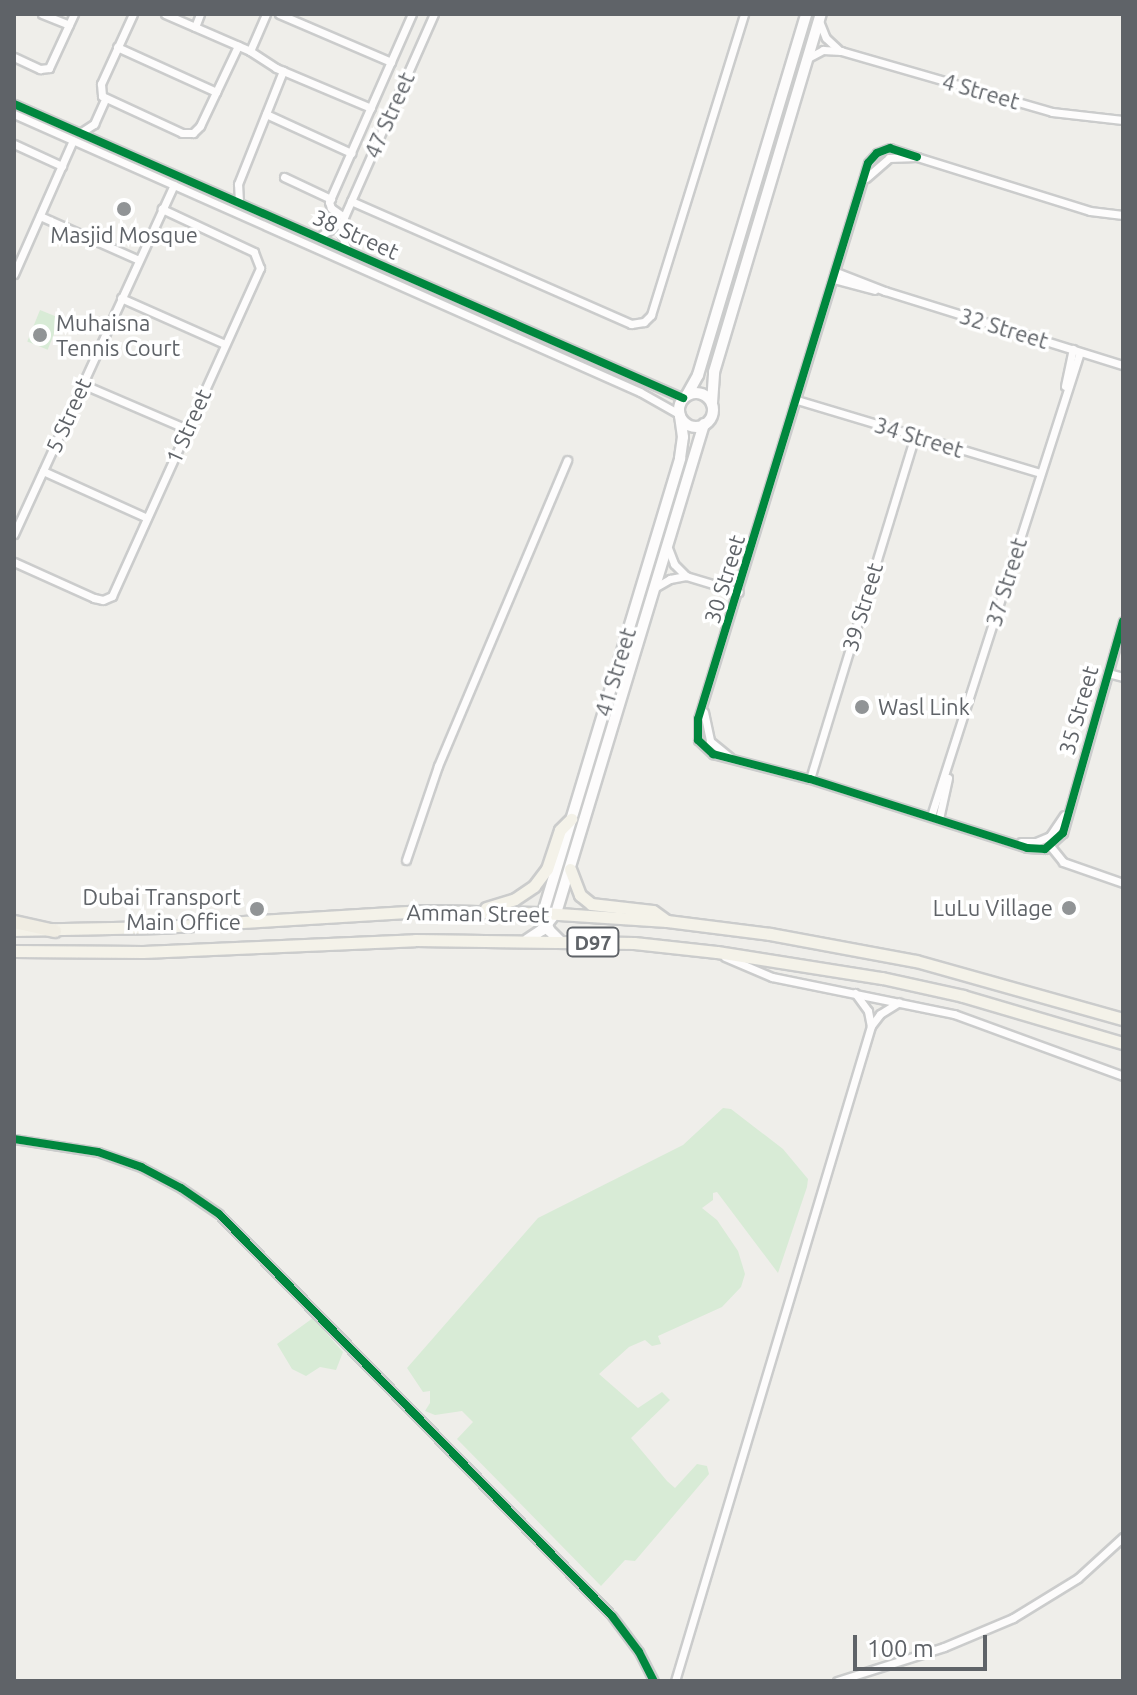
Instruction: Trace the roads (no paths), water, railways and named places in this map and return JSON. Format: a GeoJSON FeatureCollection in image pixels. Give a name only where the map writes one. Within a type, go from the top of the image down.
{"type":"FeatureCollection","features":[{"type":"Feature","properties":{"kind":"highway"},"geometry":{"type":"LineString","coordinates":[[14,922],[55,931]]}},
{"type":"Feature","properties":{"kind":"main road"},"geometry":{"type":"LineString","coordinates":[[475,911],[515,899],[534,886],[547,869],[560,830],[571,819]]}},
{"type":"Feature","properties":{"kind":"main road"},"geometry":{"type":"LineString","coordinates":[[570,869],[580,895],[591,904],[653,911],[667,921]]}},
{"type":"Feature","properties":{"kind":"main road","name":"Amman Street"},"geometry":{"type":"LineString","coordinates":[[14,930],[55,931],[381,912],[556,913],[667,921],[770,934],[916,961],[1123,1019]]}},
{"type":"Feature","properties":{"kind":"main road","name":"Amman Street"},"geometry":{"type":"LineString","coordinates":[[14,951],[52,953],[527,940],[717,952],[868,975],[963,996],[1121,1042]]}},
{"type":"Feature","properties":{"kind":"main road"},"geometry":{"type":"LineString","coordinates":[[14,959],[52,953]]}},
{"type":"Feature","properties":{"kind":"street"},"geometry":{"type":"LineString","coordinates":[[42,14],[69,25]]}},
{"type":"Feature","properties":{"kind":"street"},"geometry":{"type":"LineString","coordinates":[[14,57],[46,70],[74,14]]}},
{"type":"Feature","properties":{"kind":"street"},"geometry":{"type":"LineString","coordinates":[[96,140],[94,124],[105,99],[101,84],[133,14]]}},
{"type":"Feature","properties":{"kind":"street"},"geometry":{"type":"LineString","coordinates":[[195,27],[200,14]]}},
{"type":"Feature","properties":{"kind":"street"},"geometry":{"type":"LineString","coordinates":[[250,51],[266,14]]}},
{"type":"Feature","properties":{"kind":"street"},"geometry":{"type":"LineString","coordinates":[[279,14],[391,62]]}},
{"type":"Feature","properties":{"kind":"street","name":"47 Street"},"geometry":{"type":"LineString","coordinates":[[347,250],[341,233],[344,217],[434,14]]}},
{"type":"Feature","properties":{"kind":"street"},"geometry":{"type":"LineString","coordinates":[[351,201],[604,313],[631,324],[644,322],[651,315],[744,14]]}},
{"type":"Feature","properties":{"kind":"street"},"geometry":{"type":"LineString","coordinates":[[806,14],[698,375],[685,396],[679,415],[690,426],[704,424],[712,413],[714,372],[820,18]]}},
{"type":"Feature","properties":{"kind":"street"},"geometry":{"type":"LineString","coordinates":[[169,15],[250,51],[283,71],[371,108]]}},
{"type":"Feature","properties":{"kind":"street"},"geometry":{"type":"LineString","coordinates":[[344,217],[331,208],[331,199],[409,15]]}},
{"type":"Feature","properties":{"kind":"street"},"geometry":{"type":"LineString","coordinates":[[820,18],[826,38],[841,51]]}},
{"type":"Feature","properties":{"kind":"street"},"geometry":{"type":"LineString","coordinates":[[105,99],[187,134],[197,131],[238,46]]}},
{"type":"Feature","properties":{"kind":"street"},"geometry":{"type":"LineString","coordinates":[[117,47],[216,92]]}},
{"type":"Feature","properties":{"kind":"street","name":"4 Street"},"geometry":{"type":"LineString","coordinates":[[808,58],[823,50],[841,51],[1052,112],[1123,120]]}},
{"type":"Feature","properties":{"kind":"street"},"geometry":{"type":"LineString","coordinates":[[239,202],[238,184],[283,71]]}},
{"type":"Feature","properties":{"kind":"street","name":"38 Street"},"geometry":{"type":"LineString","coordinates":[[14,104],[685,396]]}},
{"type":"Feature","properties":{"kind":"street","name":"38 Street"},"geometry":{"type":"LineString","coordinates":[[14,114],[640,392],[679,415]]}},
{"type":"Feature","properties":{"kind":"street"},"geometry":{"type":"LineString","coordinates":[[266,114],[351,153]]}},
{"type":"Feature","properties":{"kind":"street"},"geometry":{"type":"LineString","coordinates":[[80,133],[94,124]]}},
{"type":"Feature","properties":{"kind":"street"},"geometry":{"type":"LineString","coordinates":[[14,274],[17,259],[40,216],[73,140]]}},
{"type":"Feature","properties":{"kind":"street"},"geometry":{"type":"LineString","coordinates":[[14,144],[62,166]]}},
{"type":"Feature","properties":{"kind":"street","name":"30 Street"},"geometry":{"type":"LineString","coordinates":[[1051,847],[1033,850],[810,779],[731,758],[715,747],[706,734],[704,706],[868,163],[884,149],[898,148],[917,157],[1090,211],[1123,215]]}},
{"type":"Feature","properties":{"kind":"street"},"geometry":{"type":"LineString","coordinates":[[284,177],[331,199]]}},
{"type":"Feature","properties":{"kind":"street","name":"5 Street"},"geometry":{"type":"LineString","coordinates":[[14,534],[172,184]]}},
{"type":"Feature","properties":{"kind":"street"},"geometry":{"type":"LineString","coordinates":[[223,195],[238,184]]}},
{"type":"Feature","properties":{"kind":"street","name":"1 Street"},"geometry":{"type":"LineString","coordinates":[[14,562],[94,598],[108,599],[260,268],[254,252],[162,209]]}},
{"type":"Feature","properties":{"kind":"street"},"geometry":{"type":"LineString","coordinates":[[40,216],[139,260]]}},
{"type":"Feature","properties":{"kind":"street","name":"47 Street"},"geometry":{"type":"LineString","coordinates":[[318,237],[334,230],[344,217]]}},
{"type":"Feature","properties":{"kind":"street","name":"32 Street"},"geometry":{"type":"LineString","coordinates":[[835,276],[1123,365]]}},
{"type":"Feature","properties":{"kind":"street"},"geometry":{"type":"LineString","coordinates":[[121,298],[225,344]]}},
{"type":"Feature","properties":{"kind":"street","name":"37 Street"},"geometry":{"type":"LineString","coordinates":[[935,818],[1077,350]]}},
{"type":"Feature","properties":{"kind":"street"},"geometry":{"type":"LineString","coordinates":[[82,384],[187,429]]}},
{"type":"Feature","properties":{"kind":"street"},"geometry":{"type":"LineString","coordinates":[[685,396],[701,394],[712,403]]}},
{"type":"Feature","properties":{"kind":"street","name":"34 Street"},"geometry":{"type":"LineString","coordinates":[[797,400],[1040,473]]}},
{"type":"Feature","properties":{"kind":"street","name":"41 Street"},"geometry":{"type":"LineString","coordinates":[[543,913],[680,458],[683,437],[679,415]]}},
{"type":"Feature","properties":{"kind":"street","name":"41 Street"},"geometry":{"type":"LineString","coordinates":[[527,940],[547,926],[556,913],[704,424]]}},
{"type":"Feature","properties":{"kind":"street","name":"39 Street"},"geometry":{"type":"LineString","coordinates":[[810,779],[915,436]]}},
{"type":"Feature","properties":{"kind":"street"},"geometry":{"type":"LineString","coordinates":[[406,860],[438,766],[567,460]]}},
{"type":"Feature","properties":{"kind":"street"},"geometry":{"type":"LineString","coordinates":[[43,471],[147,518]]}},
{"type":"Feature","properties":{"kind":"street"},"geometry":{"type":"LineString","coordinates":[[668,547],[674,564],[686,576]]}},
{"type":"Feature","properties":{"kind":"street"},"geometry":{"type":"LineString","coordinates":[[656,587],[670,579],[686,576],[739,592]]}},
{"type":"Feature","properties":{"kind":"street","name":"35 Street"},"geometry":{"type":"LineString","coordinates":[[1067,810],[1123,621]]}},
{"type":"Feature","properties":{"kind":"street"},"geometry":{"type":"LineString","coordinates":[[1108,673],[1123,677]]}},
{"type":"Feature","properties":{"kind":"street"},"geometry":{"type":"LineString","coordinates":[[1014,842],[1043,840],[1055,830],[1067,810]]}},
{"type":"Feature","properties":{"kind":"street"},"geometry":{"type":"LineString","coordinates":[[1067,810],[1063,833],[1051,847],[1063,862],[1123,883]]}},
{"type":"Feature","properties":{"kind":"street"},"geometry":{"type":"LineString","coordinates":[[543,913],[547,926],[560,941]]}},
{"type":"Feature","properties":{"kind":"street"},"geometry":{"type":"LineString","coordinates":[[717,952],[772,977],[899,1002],[978,1022],[1123,1076]]}},
{"type":"Feature","properties":{"kind":"street"},"geometry":{"type":"LineString","coordinates":[[855,993],[868,1011],[871,1026]]}},
{"type":"Feature","properties":{"kind":"street"},"geometry":{"type":"LineString","coordinates":[[675,1681],[871,1026],[880,1014],[899,1002]]}},
{"type":"Feature","properties":{"kind":"street"},"geometry":{"type":"LineString","coordinates":[[14,1139],[98,1152],[141,1167],[181,1188],[219,1214],[612,1616],[639,1652],[654,1681]]}},
{"type":"Feature","properties":{"kind":"street"},"geometry":{"type":"LineString","coordinates":[[837,1681],[944,1647],[1013,1618],[1078,1578],[1123,1537]]}},
{"type":"Feature","properties":{"kind":"place","name":"Masjid Mosque"},"geometry":{"type":"Point","coordinates":[124,209]}},
{"type":"Feature","properties":{"kind":"place","name":"Muhaisna Tennis Court"},"geometry":{"type":"Point","coordinates":[40,335]}},
{"type":"Feature","properties":{"kind":"place","name":"Wasl Link"},"geometry":{"type":"Point","coordinates":[862,707]}},
{"type":"Feature","properties":{"kind":"place","name":"LuLu Village"},"geometry":{"type":"Point","coordinates":[1069,908]}},
{"type":"Feature","properties":{"kind":"place","name":"Dubai Transport Main Office"},"geometry":{"type":"Point","coordinates":[257,909]}}]}
